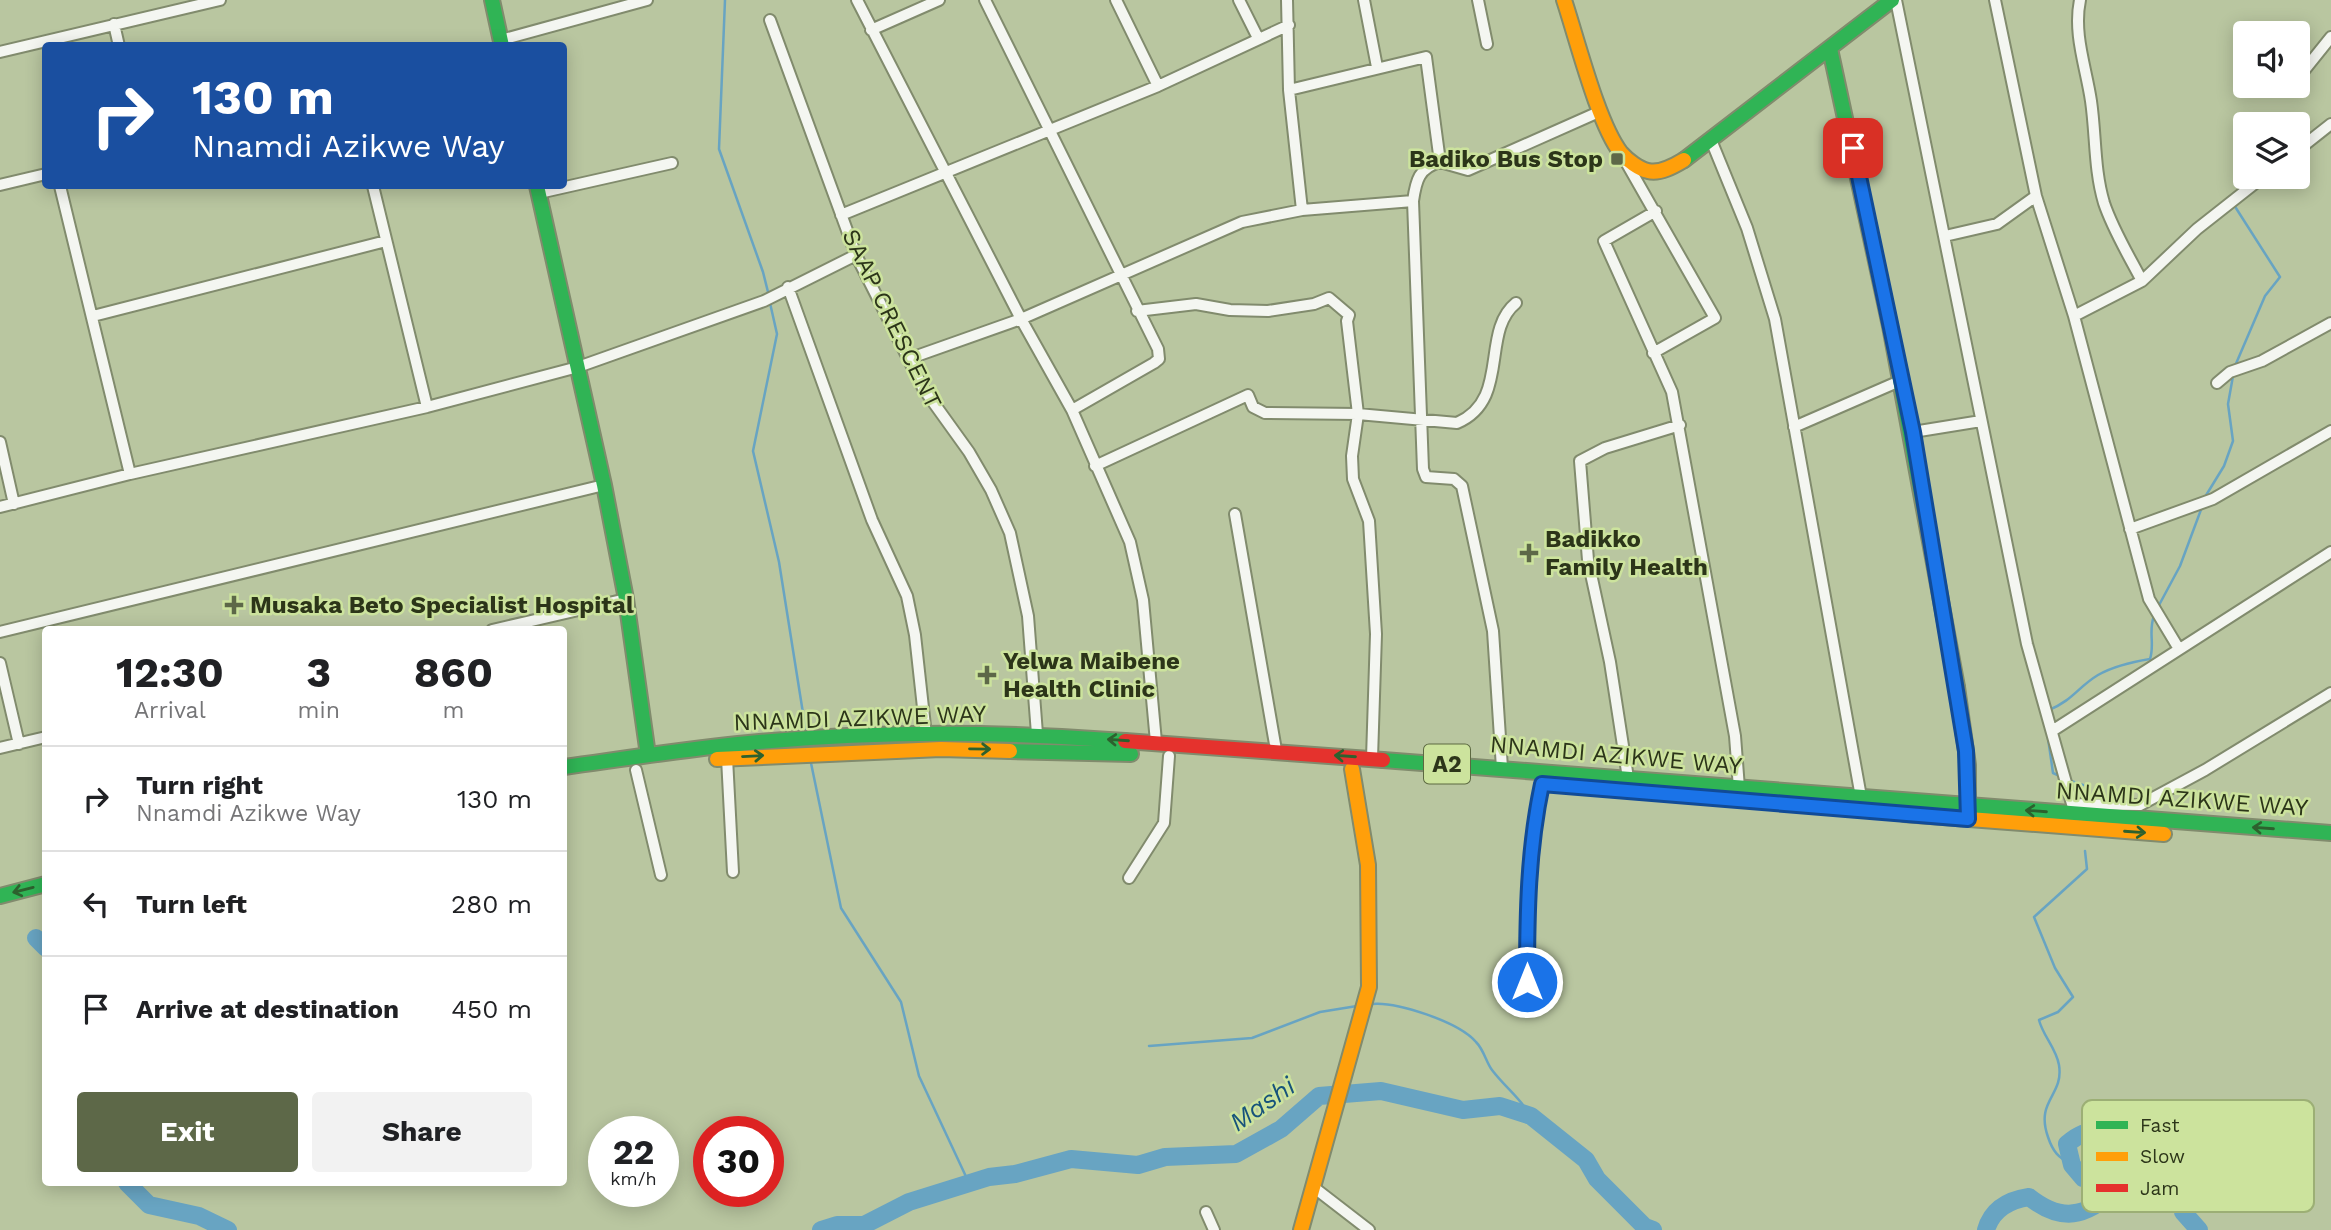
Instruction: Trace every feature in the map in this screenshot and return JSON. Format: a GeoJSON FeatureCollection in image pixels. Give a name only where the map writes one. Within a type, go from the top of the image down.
{"type":"FeatureCollection","features":[{"type":"Feature","properties":{"kind":"main road"},"geometry":{"type":"LineString","coordinates":[[492,0],[502,42]]}},
{"type":"Feature","properties":{"kind":"main road"},"geometry":{"type":"LineString","coordinates":[[1564,0],[1601,111],[1621,153],[1637,167],[1659,173],[1681,162],[1711,140],[1894,0]]}},
{"type":"Feature","properties":{"kind":"main road"},"geometry":{"type":"LineString","coordinates":[[1830,49],[1881,272],[1913,432],[1966,751],[1968,812]]}},
{"type":"Feature","properties":{"kind":"main road"},"geometry":{"type":"LineString","coordinates":[[538,189],[604,485],[626,599],[644,764]]}},
{"type":"Feature","properties":{"kind":"main road","name":"NNAMDI AZIKWE WAY"},"geometry":{"type":"LineString","coordinates":[[567,779],[737,744],[842,736],[1037,734],[1276,750],[1861,797],[1968,812],[2331,846]]}},
{"type":"Feature","properties":{"kind":"main road","name":"NNAMDI AZIKWE WAY"},"geometry":{"type":"LineString","coordinates":[[567,767],[942,749],[1063,750],[1968,812],[2331,833]]}},
{"type":"Feature","properties":{"kind":"main road"},"geometry":{"type":"LineString","coordinates":[[1301,1230],[1339,1103],[1369,987],[1368,865],[1352,769]]}},
{"type":"Feature","properties":{"kind":"main road"},"geometry":{"type":"LineString","coordinates":[[0,896],[42,885]]}},
{"type":"Feature","properties":{"kind":"main road"},"geometry":{"type":"LineString","coordinates":[[0,909],[42,898]]}},
{"type":"Feature","properties":{"kind":"street"},"geometry":{"type":"LineString","coordinates":[[0,52],[220,0]]}},
{"type":"Feature","properties":{"kind":"street"},"geometry":{"type":"LineString","coordinates":[[505,42],[647,0]]}},
{"type":"Feature","properties":{"kind":"street"},"geometry":{"type":"LineString","coordinates":[[857,0],[1021,319],[1072,410],[1130,542],[1143,600],[1156,742]]}},
{"type":"Feature","properties":{"kind":"street"},"geometry":{"type":"LineString","coordinates":[[871,30],[939,0]]}},
{"type":"Feature","properties":{"kind":"street"},"geometry":{"type":"LineString","coordinates":[[985,0],[1158,349],[1159,359],[1072,410]]}},
{"type":"Feature","properties":{"kind":"street"},"geometry":{"type":"LineString","coordinates":[[1115,0],[1158,86]]}},
{"type":"Feature","properties":{"kind":"street"},"geometry":{"type":"LineString","coordinates":[[1239,0],[1258,38]]}},
{"type":"Feature","properties":{"kind":"street"},"geometry":{"type":"LineString","coordinates":[[1287,0],[1289,90],[1302,210]]}},
{"type":"Feature","properties":{"kind":"street"},"geometry":{"type":"LineString","coordinates":[[1364,0],[1377,67]]}},
{"type":"Feature","properties":{"kind":"street"},"geometry":{"type":"LineString","coordinates":[[1478,0],[1487,44]]}},
{"type":"Feature","properties":{"kind":"street"},"geometry":{"type":"LineString","coordinates":[[1894,0],[1945,236],[2027,643],[2072,804],[2140,805],[2205,770],[2331,693]]}},
{"type":"Feature","properties":{"kind":"street"},"geometry":{"type":"LineString","coordinates":[[1995,0],[2036,196],[2074,316],[2130,529],[2153,608],[2179,649]]}},
{"type":"Feature","properties":{"kind":"street"},"geometry":{"type":"LineString","coordinates":[[2080,0],[2076,18],[2091,102],[2095,154],[2104,202],[2141,281]]}},
{"type":"Feature","properties":{"kind":"street","name":"SAAP CRESCENT"},"geometry":{"type":"LineString","coordinates":[[770,20],[856,255],[908,359],[942,418],[969,453],[991,490],[1010,533],[1027,616],[1037,734]]}},
{"type":"Feature","properties":{"kind":"street"},"geometry":{"type":"LineString","coordinates":[[114,24],[118,42]]}},
{"type":"Feature","properties":{"kind":"street"},"geometry":{"type":"LineString","coordinates":[[841,215],[1158,86],[1289,25]]}},
{"type":"Feature","properties":{"kind":"street"},"geometry":{"type":"LineString","coordinates":[[2310,63],[2331,37]]}},
{"type":"Feature","properties":{"kind":"street"},"geometry":{"type":"LineString","coordinates":[[1289,90],[1426,57],[1440,162]]}},
{"type":"Feature","properties":{"kind":"street"},"geometry":{"type":"LineString","coordinates":[[1502,768],[1493,631],[1462,486],[1454,479],[1423,474],[1413,201],[1419,175],[1426,166],[1440,162],[1468,170],[1601,111]]}},
{"type":"Feature","properties":{"kind":"street"},"geometry":{"type":"LineString","coordinates":[[2310,141],[2331,124]]}},
{"type":"Feature","properties":{"kind":"street"},"geometry":{"type":"LineString","coordinates":[[1711,140],[1748,228],[1774,319],[1861,797]]}},
{"type":"Feature","properties":{"kind":"street"},"geometry":{"type":"LineString","coordinates":[[1621,153],[1715,318],[1653,353]]}},
{"type":"Feature","properties":{"kind":"street"},"geometry":{"type":"LineString","coordinates":[[567,183],[672,163]]}},
{"type":"Feature","properties":{"kind":"street"},"geometry":{"type":"LineString","coordinates":[[0,185],[42,175]]}},
{"type":"Feature","properties":{"kind":"street"},"geometry":{"type":"LineString","coordinates":[[61,189],[130,474]]}},
{"type":"Feature","properties":{"kind":"street"},"geometry":{"type":"LineString","coordinates":[[374,189],[428,407]]}},
{"type":"Feature","properties":{"kind":"street"},"geometry":{"type":"LineString","coordinates":[[2074,316],[2141,281],[2248,189]]}},
{"type":"Feature","properties":{"kind":"street"},"geometry":{"type":"LineString","coordinates":[[1945,236],[1997,224],[2036,196]]}},
{"type":"Feature","properties":{"kind":"street"},"geometry":{"type":"LineString","coordinates":[[908,359],[1021,319],[1242,222],[1302,210],[1413,201]]}},
{"type":"Feature","properties":{"kind":"street"},"geometry":{"type":"LineString","coordinates":[[1656,211],[1604,241],[1672,391],[1735,736],[1739,788]]}},
{"type":"Feature","properties":{"kind":"street"},"geometry":{"type":"LineString","coordinates":[[93,316],[386,241]]}},
{"type":"Feature","properties":{"kind":"street"},"geometry":{"type":"LineString","coordinates":[[0,507],[130,474],[428,407],[578,367],[764,301],[856,255]]}},
{"type":"Feature","properties":{"kind":"street"},"geometry":{"type":"LineString","coordinates":[[788,287],[872,520],[907,596],[915,635],[926,735]]}},
{"type":"Feature","properties":{"kind":"street"},"geometry":{"type":"LineString","coordinates":[[1137,311],[1196,304],[1230,310],[1268,311],[1314,304],[1329,298],[1349,315],[1347,321],[1358,414],[1352,456],[1353,480],[1369,521],[1376,634],[1372,758]]}},
{"type":"Feature","properties":{"kind":"street"},"geometry":{"type":"LineString","coordinates":[[1096,466],[1248,395],[1253,407],[1265,413],[1358,414],[1457,423],[1472,417],[1483,403],[1498,349],[1499,327],[1516,303]]}},
{"type":"Feature","properties":{"kind":"street"},"geometry":{"type":"LineString","coordinates":[[2217,383],[2230,372],[2262,361],[2331,323]]}},
{"type":"Feature","properties":{"kind":"street"},"geometry":{"type":"LineString","coordinates":[[1794,427],[1902,380]]}},
{"type":"Feature","properties":{"kind":"street"},"geometry":{"type":"LineString","coordinates":[[1913,432],[1981,421]]}},
{"type":"Feature","properties":{"kind":"street"},"geometry":{"type":"LineString","coordinates":[[1628,778],[1610,662],[1588,560],[1580,461],[1605,448],[1680,425]]}},
{"type":"Feature","properties":{"kind":"street"},"geometry":{"type":"LineString","coordinates":[[2130,529],[2213,499],[2331,431]]}},
{"type":"Feature","properties":{"kind":"street"},"geometry":{"type":"LineString","coordinates":[[0,442],[14,504]]}},
{"type":"Feature","properties":{"kind":"street"},"geometry":{"type":"LineString","coordinates":[[0,632],[604,485]]}},
{"type":"Feature","properties":{"kind":"street"},"geometry":{"type":"LineString","coordinates":[[1235,514],[1276,750]]}},
{"type":"Feature","properties":{"kind":"street"},"geometry":{"type":"LineString","coordinates":[[2052,731],[2331,552]]}},
{"type":"Feature","properties":{"kind":"street"},"geometry":{"type":"LineString","coordinates":[[509,626],[626,599]]}},
{"type":"Feature","properties":{"kind":"street"},"geometry":{"type":"LineString","coordinates":[[0,663],[19,744]]}},
{"type":"Feature","properties":{"kind":"street"},"geometry":{"type":"LineString","coordinates":[[0,748],[42,738]]}},
{"type":"Feature","properties":{"kind":"street"},"geometry":{"type":"LineString","coordinates":[[1129,878],[1164,822],[1169,756]]}},
{"type":"Feature","properties":{"kind":"street"},"geometry":{"type":"LineString","coordinates":[[727,758],[733,872]]}},
{"type":"Feature","properties":{"kind":"street"},"geometry":{"type":"LineString","coordinates":[[644,764],[661,875]]}},
{"type":"Feature","properties":{"kind":"street"},"geometry":{"type":"LineString","coordinates":[[1527,982],[1527,888],[1531,836],[1542,784]]}},
{"type":"Feature","properties":{"kind":"street"},"geometry":{"type":"LineString","coordinates":[[1312,1186],[1369,1230]]}},
{"type":"Feature","properties":{"kind":"street"},"geometry":{"type":"LineString","coordinates":[[1206,1212],[1214,1230]]}},
{"type":"Feature","properties":{"kind":"waterway"},"geometry":{"type":"LineString","coordinates":[[725,0],[719,149],[769,296]]}},
{"type":"Feature","properties":{"kind":"waterway"},"geometry":{"type":"LineString","coordinates":[[2234,205],[2280,277],[2265,296],[2235,366]]}},
{"type":"Feature","properties":{"kind":"waterway"},"geometry":{"type":"LineString","coordinates":[[770,303],[777,334],[753,451],[779,562],[806,732]]}},
{"type":"Feature","properties":{"kind":"waterway"},"geometry":{"type":"LineString","coordinates":[[2205,497],[2224,466],[2233,441],[2228,404],[2233,376]]}},
{"type":"Feature","properties":{"kind":"waterway"},"geometry":{"type":"LineString","coordinates":[[2158,607],[2180,566],[2202,507]]}},
{"type":"Feature","properties":{"kind":"waterway"},"geometry":{"type":"LineString","coordinates":[[2049,710],[2104,672],[2150,659],[2154,616]]}},
{"type":"Feature","properties":{"kind":"waterway"},"geometry":{"type":"LineString","coordinates":[[2048,738],[2053,773],[2062,777]]}},
{"type":"Feature","properties":{"kind":"waterway"},"geometry":{"type":"LineString","coordinates":[[811,763],[841,908],[901,1002],[919,1076],[969,1183]]}},
{"type":"Feature","properties":{"kind":"waterway"},"geometry":{"type":"LineString","coordinates":[[2068,780],[2083,785]]}},
{"type":"Feature","properties":{"kind":"waterway"},"geometry":{"type":"LineString","coordinates":[[2072,1165],[2054,1150],[2045,1125],[2047,1106],[2058,1084],[2059,1065],[2039,1020],[2058,1012],[2073,997],[2055,968],[2034,917],[2087,869],[2085,851]]}},
{"type":"Feature","properties":{"kind":"waterway"},"geometry":{"type":"LineString","coordinates":[[36,938],[42,944]]}},
{"type":"Feature","properties":{"kind":"waterway"},"geometry":{"type":"LineString","coordinates":[[1371,1004],[1411,1009],[1442,1020],[1468,1035],[1479,1045],[1492,1070],[1531,1116]]}},
{"type":"Feature","properties":{"kind":"waterway"},"geometry":{"type":"LineString","coordinates":[[1149,1046],[1252,1038],[1320,1012],[1357,1006]]}},
{"type":"Feature","properties":{"kind":"waterway","name":"Mashi"},"geometry":{"type":"LineString","coordinates":[[821,1230],[837,1225],[864,1225],[909,1202],[989,1177],[1015,1174],[1071,1159],[1138,1165],[1165,1157],[1236,1154],[1281,1129],[1319,1096],[1381,1091],[1463,1110],[1500,1106],[1531,1116],[1586,1160],[1597,1179],[1645,1227],[1653,1230]]}},
{"type":"Feature","properties":{"kind":"waterway","name":"Mashi"},"geometry":{"type":"LineString","coordinates":[[2082,1134],[2067,1144],[2072,1165],[2082,1177]]}},
{"type":"Feature","properties":{"kind":"waterway"},"geometry":{"type":"LineString","coordinates":[[130,1186],[149,1205],[199,1216],[228,1230]]}},
{"type":"Feature","properties":{"kind":"waterway","name":"Mashi"},"geometry":{"type":"LineString","coordinates":[[1986,1230],[1992,1216],[2002,1207],[2029,1197],[2057,1212],[2069,1214],[2082,1212]]}},
{"type":"Feature","properties":{"kind":"waterway","name":"Mashi"},"geometry":{"type":"LineString","coordinates":[[2183,1212],[2199,1230]]}},
{"type":"Feature","properties":{"kind":"traffic: fast"},"geometry":{"type":"LineString","coordinates":[[492,0],[501,42]]}},
{"type":"Feature","properties":{"kind":"traffic: fast"},"geometry":{"type":"LineString","coordinates":[[1684,160],[1892,0]]}},
{"type":"Feature","properties":{"kind":"traffic: fast"},"geometry":{"type":"LineString","coordinates":[[1830,49],[1890,326],[1957,687]]}},
{"type":"Feature","properties":{"kind":"traffic: fast"},"geometry":{"type":"LineString","coordinates":[[538,189],[604,485],[626,599],[648,755]]}},
{"type":"Feature","properties":{"kind":"traffic: fast"},"geometry":{"type":"LineString","coordinates":[[567,767],[716,746],[834,737],[980,734],[1125,741]]}},
{"type":"Feature","properties":{"kind":"traffic: fast"},"geometry":{"type":"LineString","coordinates":[[1010,751],[1131,754]]}},
{"type":"Feature","properties":{"kind":"traffic: fast"},"geometry":{"type":"LineString","coordinates":[[1383,760],[2331,833]]}},
{"type":"Feature","properties":{"kind":"traffic: fast"},"geometry":{"type":"LineString","coordinates":[[0,896],[42,885]]}},
{"type":"Feature","properties":{"kind":"traffic: slow"},"geometry":{"type":"LineString","coordinates":[[1564,0],[1596,102],[1612,140],[1621,153],[1637,167],[1653,172],[1667,169],[1684,160]]}},
{"type":"Feature","properties":{"kind":"traffic: slow"},"geometry":{"type":"LineString","coordinates":[[1957,687],[1968,765],[1968,815]]}},
{"type":"Feature","properties":{"kind":"traffic: slow"},"geometry":{"type":"LineString","coordinates":[[717,759],[941,749],[1010,751]]}},
{"type":"Feature","properties":{"kind":"traffic: slow"},"geometry":{"type":"LineString","coordinates":[[1301,1230],[1369,987],[1368,865],[1352,769]]}},
{"type":"Feature","properties":{"kind":"traffic: slow"},"geometry":{"type":"LineString","coordinates":[[1904,814],[2164,834]]}},
{"type":"Feature","properties":{"kind":"traffic: jam"},"geometry":{"type":"LineString","coordinates":[[1125,741],[1383,760]]}},
{"type":"Feature","properties":{"kind":"place","name":"Badiko Bus Stop"},"geometry":{"type":"Point","coordinates":[1617,159]}},
{"type":"Feature","properties":{"kind":"place","name":"Badikko Family Health"},"geometry":{"type":"Point","coordinates":[1529,553]}},
{"type":"Feature","properties":{"kind":"place","name":"Musaka Beto Specialist Hospital"},"geometry":{"type":"Point","coordinates":[234,605]}},
{"type":"Feature","properties":{"kind":"place","name":"Yelwa Maibene Health Clinic"},"geometry":{"type":"Point","coordinates":[987,675]}},
{"type":"Feature","properties":{"kind":"route"},"geometry":{"type":"LineString","coordinates":[[1527,982],[1527,888],[1531,836],[1542,784],[1968,819],[1966,751],[1913,432],[1853,148]]}}]}
